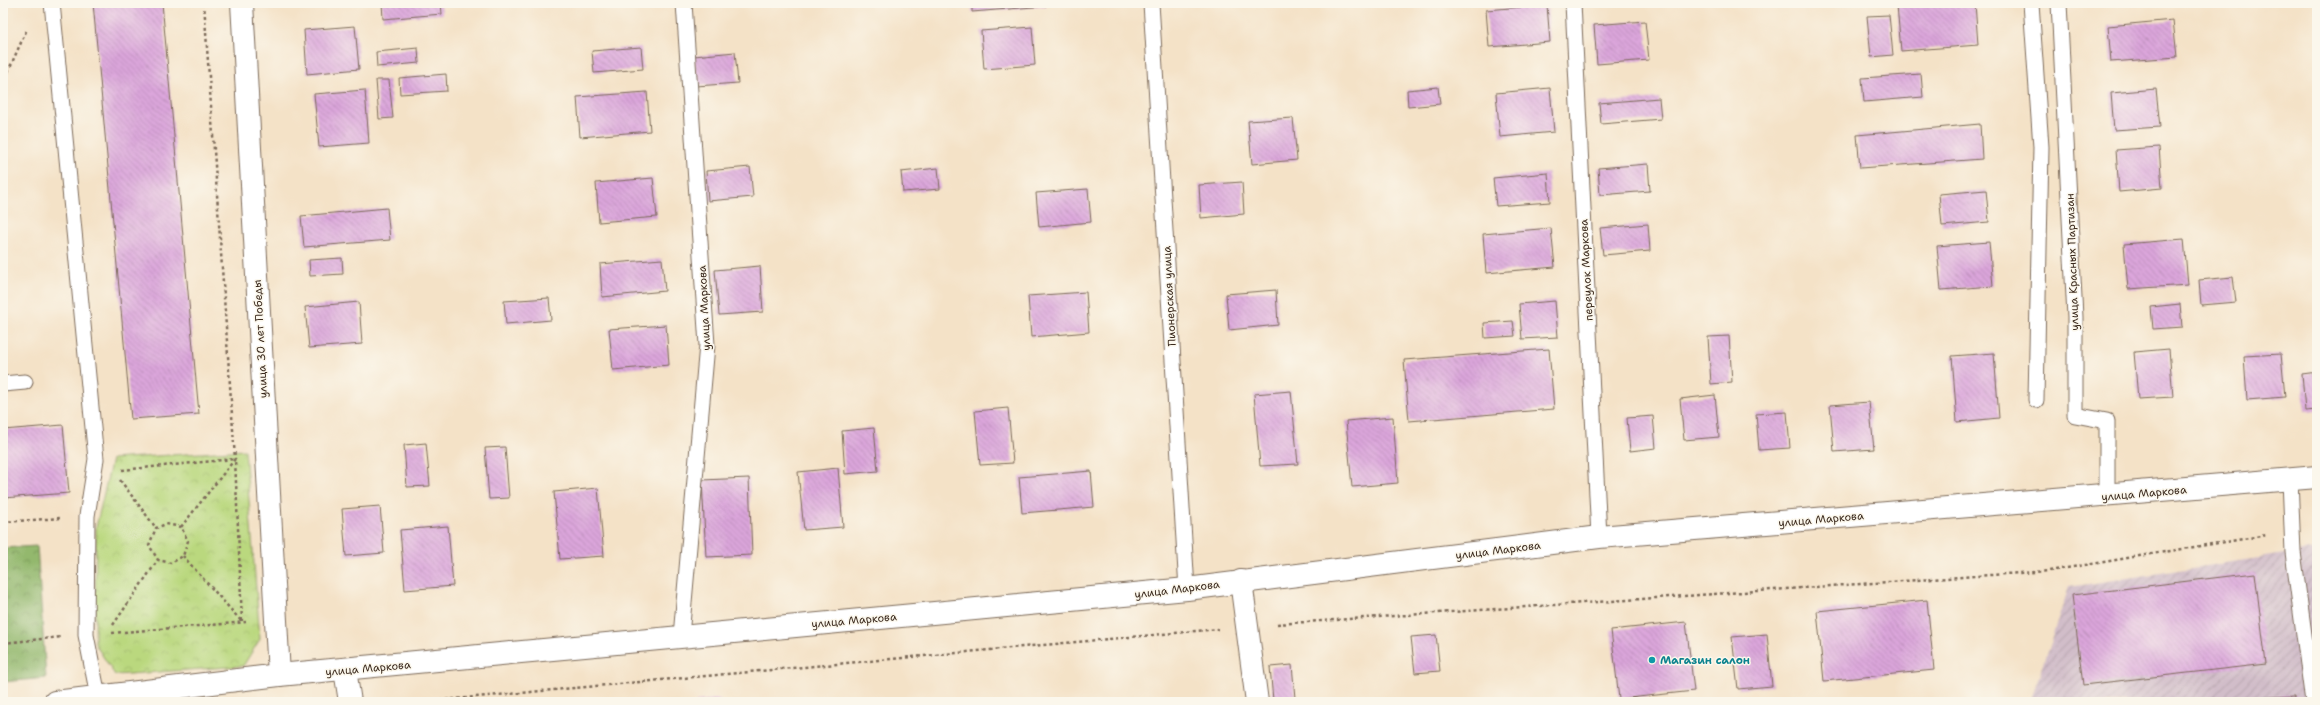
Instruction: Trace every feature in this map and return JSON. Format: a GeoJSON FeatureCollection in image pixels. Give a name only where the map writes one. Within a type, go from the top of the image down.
{"type":"FeatureCollection","features":[{"type":"Feature","properties":{"kind":"main road","name":"улица 30 лет Победы"},"geometry":{"type":"LineString","coordinates":[[242,3],[279,675]]}},
{"type":"Feature","properties":{"kind":"main road","name":"улица Маркова"},"geometry":{"type":"LineString","coordinates":[[68,701],[98,696],[279,675],[345,670],[681,636],[1187,589],[1599,537],[2107,496],[2317,477]]}},
{"type":"Feature","properties":{"kind":"main road"},"geometry":{"type":"LineString","coordinates":[[1241,582],[1257,702]]}},
{"type":"Feature","properties":{"kind":"main road"},"geometry":{"type":"LineString","coordinates":[[345,670],[350,702]]}},
{"type":"Feature","properties":{"kind":"lane"},"geometry":{"type":"LineString","coordinates":[[52,3],[96,459],[87,516],[86,635],[98,696]]}},
{"type":"Feature","properties":{"kind":"lane","name":"улица Маркова"},"geometry":{"type":"LineString","coordinates":[[681,636],[707,345],[684,3]]}},
{"type":"Feature","properties":{"kind":"lane","name":"Пионерская улица"},"geometry":{"type":"LineString","coordinates":[[1151,3],[1187,589]]}},
{"type":"Feature","properties":{"kind":"lane","name":"переулок Маркова"},"geometry":{"type":"LineString","coordinates":[[1572,3],[1599,537]]}},
{"type":"Feature","properties":{"kind":"lane"},"geometry":{"type":"LineString","coordinates":[[2031,3],[2041,147],[2036,400]]}},
{"type":"Feature","properties":{"kind":"lane","name":"улица Красных Партизан"},"geometry":{"type":"LineString","coordinates":[[2059,3],[2075,316],[2075,415],[2107,422],[2107,496]]}},
{"type":"Feature","properties":{"kind":"lane"},"geometry":{"type":"LineString","coordinates":[[3,384],[25,382]]}},
{"type":"Feature","properties":{"kind":"lane"},"geometry":{"type":"LineString","coordinates":[[2290,480],[2292,530],[2313,702]]}},
{"type":"Feature","properties":{"kind":"path"},"geometry":{"type":"LineString","coordinates":[[204,3],[235,459],[242,622]]}},
{"type":"Feature","properties":{"kind":"path"},"geometry":{"type":"LineString","coordinates":[[3,83],[29,25]]}},
{"type":"Feature","properties":{"kind":"path"},"geometry":{"type":"LineString","coordinates":[[180,527],[235,459],[265,427]]}},
{"type":"Feature","properties":{"kind":"path"},"geometry":{"type":"LineString","coordinates":[[120,470],[235,459]]}},
{"type":"Feature","properties":{"kind":"path"},"geometry":{"type":"LineString","coordinates":[[117,476],[156,528]]}},
{"type":"Feature","properties":{"kind":"path"},"geometry":{"type":"LineString","coordinates":[[3,522],[87,516]]}},
{"type":"Feature","properties":{"kind":"path"},"geometry":{"type":"LineString","coordinates":[[166,524],[180,527],[188,541],[183,556],[171,563],[158,560],[149,545],[156,528],[166,524]]}},
{"type":"Feature","properties":{"kind":"path"},"geometry":{"type":"LineString","coordinates":[[422,702],[1246,626],[2049,571],[2292,530]]}},
{"type":"Feature","properties":{"kind":"path"},"geometry":{"type":"LineString","coordinates":[[183,556],[242,622]]}},
{"type":"Feature","properties":{"kind":"path"},"geometry":{"type":"LineString","coordinates":[[158,560],[107,634],[275,619]]}},
{"type":"Feature","properties":{"kind":"path"},"geometry":{"type":"LineString","coordinates":[[3,642],[86,635]]}},
{"type":"Feature","properties":{"kind":"shaded area"},"geometry":{"type":"Polygon","coordinates":[[[2317,549],[2317,702],[2030,702],[2069,587],[2317,549]]]}},
{"type":"Feature","properties":{"kind":"green space"},"geometry":{"type":"Polygon","coordinates":[[[245,450],[260,639],[243,666],[115,675],[95,644],[96,527],[112,459],[245,450]]]}},
{"type":"Feature","properties":{"kind":"green space"},"geometry":{"type":"Polygon","coordinates":[[[37,546],[46,678],[3,682],[3,548],[37,546]]]}},
{"type":"Feature","properties":{"kind":"building"},"geometry":{"type":"Polygon","coordinates":[[[93,3],[162,3],[199,414],[131,419],[93,3]]]}},
{"type":"Feature","properties":{"kind":"building"},"geometry":{"type":"Polygon","coordinates":[[[382,3],[441,3],[442,14],[383,19],[382,3]]]}},
{"type":"Feature","properties":{"kind":"building"},"geometry":{"type":"Polygon","coordinates":[[[972,3],[1046,3],[1046,6],[972,12],[972,3]]]}},
{"type":"Feature","properties":{"kind":"building"},"geometry":{"type":"Polygon","coordinates":[[[1916,3],[1975,3],[1978,45],[1901,51],[1897,5],[1916,3]]]}},
{"type":"Feature","properties":{"kind":"building"},"geometry":{"type":"Polygon","coordinates":[[[1547,5],[1550,42],[1489,47],[1486,10],[1547,5]]]}},
{"type":"Feature","properties":{"kind":"building"},"geometry":{"type":"Polygon","coordinates":[[[1889,15],[1893,55],[1871,57],[1867,16],[1889,15]]]}},
{"type":"Feature","properties":{"kind":"building"},"geometry":{"type":"Polygon","coordinates":[[[2173,20],[2177,57],[2111,62],[2108,26],[2173,20]]]}},
{"type":"Feature","properties":{"kind":"building"},"geometry":{"type":"Polygon","coordinates":[[[1645,21],[1649,60],[1597,64],[1594,25],[1645,21]]]}},
{"type":"Feature","properties":{"kind":"building"},"geometry":{"type":"Polygon","coordinates":[[[355,26],[359,69],[307,74],[304,30],[355,26]]]}},
{"type":"Feature","properties":{"kind":"building"},"geometry":{"type":"Polygon","coordinates":[[[1032,27],[1035,65],[984,69],[981,31],[1032,27]]]}},
{"type":"Feature","properties":{"kind":"building"},"geometry":{"type":"Polygon","coordinates":[[[641,47],[643,69],[594,73],[592,51],[641,47]]]}},
{"type":"Feature","properties":{"kind":"building"},"geometry":{"type":"Polygon","coordinates":[[[418,48],[419,63],[377,67],[376,52],[418,48]]]}},
{"type":"Feature","properties":{"kind":"building"},"geometry":{"type":"Polygon","coordinates":[[[735,52],[738,83],[696,86],[694,56],[735,52]]]}},
{"type":"Feature","properties":{"kind":"building"},"geometry":{"type":"Polygon","coordinates":[[[446,74],[447,91],[400,94],[399,78],[446,74]]]}},
{"type":"Feature","properties":{"kind":"building"},"geometry":{"type":"Polygon","coordinates":[[[1921,74],[1923,97],[1864,102],[1862,78],[1921,74]]]}},
{"type":"Feature","properties":{"kind":"building"},"geometry":{"type":"Polygon","coordinates":[[[376,80],[389,80],[393,118],[379,119],[376,80]]]}},
{"type":"Feature","properties":{"kind":"building"},"geometry":{"type":"Polygon","coordinates":[[[1438,87],[1440,104],[1408,107],[1407,90],[1438,87]]]}},
{"type":"Feature","properties":{"kind":"building"},"geometry":{"type":"Polygon","coordinates":[[[1550,88],[1554,132],[1500,137],[1496,93],[1550,88]]]}},
{"type":"Feature","properties":{"kind":"building"},"geometry":{"type":"Polygon","coordinates":[[[2156,89],[2160,127],[2114,130],[2111,93],[2156,89]]]}},
{"type":"Feature","properties":{"kind":"building"},"geometry":{"type":"Polygon","coordinates":[[[365,90],[369,143],[319,147],[314,94],[365,90]]]}},
{"type":"Feature","properties":{"kind":"building"},"geometry":{"type":"Polygon","coordinates":[[[647,92],[650,131],[580,137],[577,97],[647,92]]]}},
{"type":"Feature","properties":{"kind":"building"},"geometry":{"type":"Polygon","coordinates":[[[1659,98],[1661,119],[1601,124],[1599,103],[1659,98]]]}},
{"type":"Feature","properties":{"kind":"building"},"geometry":{"type":"Polygon","coordinates":[[[1293,118],[1297,160],[1252,164],[1248,121],[1293,118]]]}},
{"type":"Feature","properties":{"kind":"building"},"geometry":{"type":"Polygon","coordinates":[[[1980,124],[1982,159],[1860,168],[1857,135],[1980,124]]]}},
{"type":"Feature","properties":{"kind":"building"},"geometry":{"type":"Polygon","coordinates":[[[2159,147],[2162,188],[2119,192],[2116,150],[2159,147]]]}},
{"type":"Feature","properties":{"kind":"building"},"geometry":{"type":"Polygon","coordinates":[[[1648,164],[1650,191],[1600,195],[1598,168],[1648,164]]]}},
{"type":"Feature","properties":{"kind":"building"},"geometry":{"type":"Polygon","coordinates":[[[750,167],[753,197],[708,201],[706,171],[750,167]]]}},
{"type":"Feature","properties":{"kind":"building"},"geometry":{"type":"Polygon","coordinates":[[[938,168],[940,189],[903,192],[901,172],[938,168]]]}},
{"type":"Feature","properties":{"kind":"building"},"geometry":{"type":"Polygon","coordinates":[[[1548,173],[1550,202],[1496,206],[1493,178],[1548,173]]]}},
{"type":"Feature","properties":{"kind":"building"},"geometry":{"type":"Polygon","coordinates":[[[653,178],[657,217],[599,222],[596,183],[653,178]]]}},
{"type":"Feature","properties":{"kind":"building"},"geometry":{"type":"Polygon","coordinates":[[[1242,182],[1244,214],[1201,218],[1199,185],[1242,182]]]}},
{"type":"Feature","properties":{"kind":"building"},"geometry":{"type":"Polygon","coordinates":[[[1088,189],[1091,222],[1039,227],[1036,193],[1088,189]]]}},
{"type":"Feature","properties":{"kind":"building"},"geometry":{"type":"Polygon","coordinates":[[[1986,190],[1989,222],[1942,226],[1939,194],[1986,190]]]}},
{"type":"Feature","properties":{"kind":"building"},"geometry":{"type":"Polygon","coordinates":[[[387,208],[390,240],[304,247],[301,216],[387,208]]]}},
{"type":"Feature","properties":{"kind":"building"},"geometry":{"type":"Polygon","coordinates":[[[1648,224],[1650,251],[1603,255],[1600,228],[1648,224]]]}},
{"type":"Feature","properties":{"kind":"building"},"geometry":{"type":"Polygon","coordinates":[[[1551,228],[1555,267],[1486,273],[1483,234],[1551,228]]]}},
{"type":"Feature","properties":{"kind":"building"},"geometry":{"type":"Polygon","coordinates":[[[2184,239],[2188,285],[2128,289],[2124,244],[2184,239]]]}},
{"type":"Feature","properties":{"kind":"building"},"geometry":{"type":"Polygon","coordinates":[[[1989,242],[1993,286],[1941,290],[1937,246],[1989,242]]]}},
{"type":"Feature","properties":{"kind":"building"},"geometry":{"type":"Polygon","coordinates":[[[342,258],[343,274],[310,276],[309,260],[342,258]]]}},
{"type":"Feature","properties":{"kind":"building"},"geometry":{"type":"Polygon","coordinates":[[[662,259],[665,291],[602,297],[600,264],[662,259]]]}},
{"type":"Feature","properties":{"kind":"building"},"geometry":{"type":"Polygon","coordinates":[[[760,266],[763,312],[719,315],[715,270],[760,266]]]}},
{"type":"Feature","properties":{"kind":"building"},"geometry":{"type":"Polygon","coordinates":[[[2233,277],[2236,302],[2201,305],[2199,280],[2233,277]]]}},
{"type":"Feature","properties":{"kind":"building"},"geometry":{"type":"Polygon","coordinates":[[[1276,290],[1278,325],[1229,330],[1226,294],[1276,290]]]}},
{"type":"Feature","properties":{"kind":"building"},"geometry":{"type":"Polygon","coordinates":[[[1086,292],[1089,332],[1031,337],[1028,296],[1086,292]]]}},
{"type":"Feature","properties":{"kind":"building"},"geometry":{"type":"Polygon","coordinates":[[[549,298],[551,320],[506,324],[504,301],[549,298]]]}},
{"type":"Feature","properties":{"kind":"building"},"geometry":{"type":"Polygon","coordinates":[[[1555,301],[1558,337],[1522,339],[1519,304],[1555,301]]]}},
{"type":"Feature","properties":{"kind":"building"},"geometry":{"type":"Polygon","coordinates":[[[359,302],[362,344],[309,348],[305,307],[359,302]]]}},
{"type":"Feature","properties":{"kind":"building"},"geometry":{"type":"Polygon","coordinates":[[[2180,304],[2182,327],[2153,329],[2151,307],[2180,304]]]}},
{"type":"Feature","properties":{"kind":"building"},"geometry":{"type":"Polygon","coordinates":[[[1513,321],[1515,336],[1485,338],[1484,323],[1513,321]]]}},
{"type":"Feature","properties":{"kind":"building"},"geometry":{"type":"Polygon","coordinates":[[[666,325],[669,365],[613,370],[609,329],[666,325]]]}},
{"type":"Feature","properties":{"kind":"building"},"geometry":{"type":"Polygon","coordinates":[[[1729,336],[1732,382],[1711,384],[1708,337],[1729,336]]]}},
{"type":"Feature","properties":{"kind":"building"},"geometry":{"type":"Polygon","coordinates":[[[1549,349],[1554,409],[1409,421],[1404,360],[1549,349]]]}},
{"type":"Feature","properties":{"kind":"building"},"geometry":{"type":"Polygon","coordinates":[[[2169,349],[2173,397],[2138,399],[2134,352],[2169,349]]]}},
{"type":"Feature","properties":{"kind":"building"},"geometry":{"type":"Polygon","coordinates":[[[1994,353],[1999,418],[1957,422],[1952,356],[1994,353]]]}},
{"type":"Feature","properties":{"kind":"building"},"geometry":{"type":"Polygon","coordinates":[[[2281,354],[2285,397],[2247,400],[2244,356],[2281,354]]]}},
{"type":"Feature","properties":{"kind":"building"},"geometry":{"type":"Polygon","coordinates":[[[2317,372],[2317,410],[2305,411],[2302,374],[2317,372]]]}},
{"type":"Feature","properties":{"kind":"building"},"geometry":{"type":"Polygon","coordinates":[[[1291,391],[1298,464],[1260,466],[1254,394],[1291,391]]]}},
{"type":"Feature","properties":{"kind":"building"},"geometry":{"type":"Polygon","coordinates":[[[1715,395],[1719,437],[1684,440],[1680,399],[1715,395]]]}},
{"type":"Feature","properties":{"kind":"building"},"geometry":{"type":"Polygon","coordinates":[[[1869,402],[1874,449],[1834,452],[1830,405],[1869,402]]]}},
{"type":"Feature","properties":{"kind":"building"},"geometry":{"type":"Polygon","coordinates":[[[1008,408],[1013,463],[980,465],[975,411],[1008,408]]]}},
{"type":"Feature","properties":{"kind":"building"},"geometry":{"type":"Polygon","coordinates":[[[1787,412],[1790,448],[1759,450],[1756,414],[1787,412]]]}},
{"type":"Feature","properties":{"kind":"building"},"geometry":{"type":"Polygon","coordinates":[[[1653,416],[1656,448],[1630,451],[1627,418],[1653,416]]]}},
{"type":"Feature","properties":{"kind":"building"},"geometry":{"type":"Polygon","coordinates":[[[1393,417],[1398,483],[1352,487],[1346,421],[1393,417]]]}},
{"type":"Feature","properties":{"kind":"building"},"geometry":{"type":"Polygon","coordinates":[[[63,425],[69,493],[3,498],[3,430],[63,425]]]}},
{"type":"Feature","properties":{"kind":"building"},"geometry":{"type":"Polygon","coordinates":[[[874,428],[878,471],[845,474],[842,431],[874,428]]]}},
{"type":"Feature","properties":{"kind":"building"},"geometry":{"type":"Polygon","coordinates":[[[426,443],[430,486],[407,487],[404,445],[426,443]]]}},
{"type":"Feature","properties":{"kind":"building"},"geometry":{"type":"Polygon","coordinates":[[[505,447],[509,498],[489,499],[485,448],[505,447]]]}},
{"type":"Feature","properties":{"kind":"building"},"geometry":{"type":"Polygon","coordinates":[[[838,468],[843,527],[804,530],[798,472],[838,468]]]}},
{"type":"Feature","properties":{"kind":"building"},"geometry":{"type":"Polygon","coordinates":[[[1091,471],[1094,507],[1022,513],[1019,477],[1091,471]]]}},
{"type":"Feature","properties":{"kind":"building"},"geometry":{"type":"Polygon","coordinates":[[[749,478],[752,555],[706,557],[702,480],[749,478]]]}},
{"type":"Feature","properties":{"kind":"building"},"geometry":{"type":"Polygon","coordinates":[[[598,488],[604,556],[560,559],[554,492],[598,488]]]}},
{"type":"Feature","properties":{"kind":"building"},"geometry":{"type":"Polygon","coordinates":[[[380,506],[384,553],[346,556],[342,509],[380,506]]]}},
{"type":"Feature","properties":{"kind":"building"},"geometry":{"type":"Polygon","coordinates":[[[448,526],[453,586],[405,590],[400,530],[448,526]]]}},
{"type":"Feature","properties":{"kind":"building"},"geometry":{"type":"Polygon","coordinates":[[[2255,573],[2266,664],[2083,685],[2072,595],[2255,573]]]}},
{"type":"Feature","properties":{"kind":"building"},"geometry":{"type":"Polygon","coordinates":[[[1927,600],[1934,670],[1824,681],[1817,611],[1927,600]]]}},
{"type":"Feature","properties":{"kind":"building","name":"Магазин салон"},"geometry":{"type":"Polygon","coordinates":[[[1686,622],[1694,691],[1619,699],[1611,630],[1686,622]]]}},
{"type":"Feature","properties":{"kind":"building"},"geometry":{"type":"Polygon","coordinates":[[[1767,634],[1772,686],[1738,689],[1732,637],[1767,634]]]}},
{"type":"Feature","properties":{"kind":"building"},"geometry":{"type":"Polygon","coordinates":[[[1436,635],[1440,671],[1415,673],[1411,637],[1436,635]]]}},
{"type":"Feature","properties":{"kind":"building"},"geometry":{"type":"Polygon","coordinates":[[[1292,665],[1295,698],[1273,700],[1270,667],[1292,665]]]}},
{"type":"Feature","properties":{"kind":"building"},"geometry":{"type":"Polygon","coordinates":[[[2295,696],[2295,702],[2190,702],[2190,701],[2295,696]]]}},
{"type":"Feature","properties":{"kind":"building"},"geometry":{"type":"Polygon","coordinates":[[[720,699],[720,702],[696,702],[696,701],[720,699]]]}},
{"type":"Feature","properties":{"kind":"place","name":"Магазин салон"},"geometry":{"type":"Point","coordinates":[1652,660]}}]}
